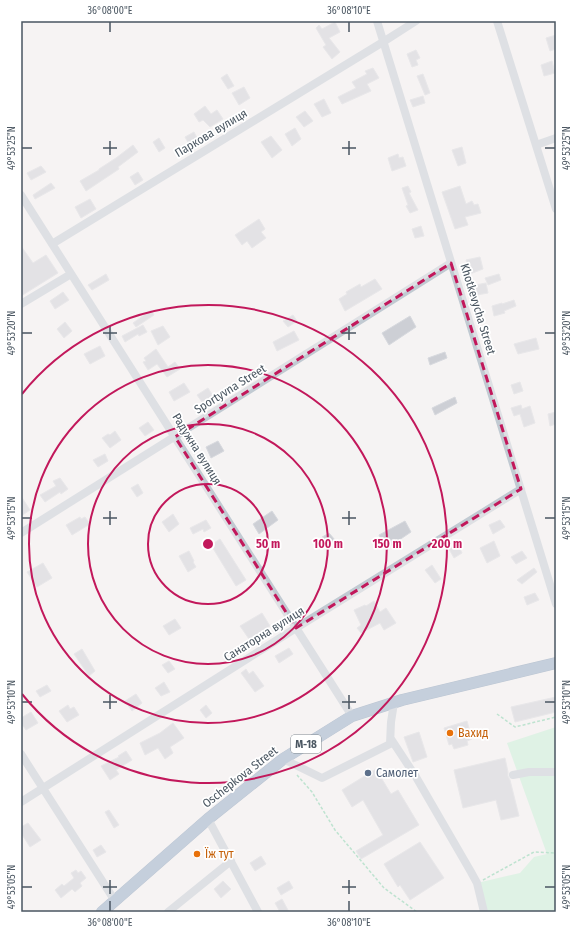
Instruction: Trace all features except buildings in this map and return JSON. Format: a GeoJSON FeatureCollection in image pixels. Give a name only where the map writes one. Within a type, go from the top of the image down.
{"type":"FeatureCollection","features":[{"type":"Feature","properties":{"kind":"highway","name":"Oschepkova Street"},"geometry":{"type":"LineString","coordinates":[[102,912],[208,819],[283,759],[352,716],[394,703],[556,663]]}},
{"type":"Feature","properties":{"kind":"street","name":"Khotkevycha Street"},"geometry":{"type":"LineString","coordinates":[[377,21],[556,604]]}},
{"type":"Feature","properties":{"kind":"street","name":"Паркова вулиця"},"geometry":{"type":"LineString","coordinates":[[52,244],[416,21]]}},
{"type":"Feature","properties":{"kind":"street"},"geometry":{"type":"LineString","coordinates":[[497,21],[556,209]]}},
{"type":"Feature","properties":{"kind":"street"},"geometry":{"type":"LineString","coordinates":[[536,145],[556,138]]}},
{"type":"Feature","properties":{"kind":"street","name":"Радужна вулиця"},"geometry":{"type":"LineString","coordinates":[[21,195],[352,716]]}},
{"type":"Feature","properties":{"kind":"street","name":"Sportyvna Street"},"geometry":{"type":"LineString","coordinates":[[21,533],[451,263]]}},
{"type":"Feature","properties":{"kind":"street"},"geometry":{"type":"LineString","coordinates":[[21,304],[71,274]]}},
{"type":"Feature","properties":{"kind":"street","name":"Санаторна вулиця"},"geometry":{"type":"LineString","coordinates":[[21,802],[296,628],[521,489]]}},
{"type":"Feature","properties":{"kind":"street"},"geometry":{"type":"LineString","coordinates":[[283,759],[322,778],[390,744],[394,703]]}},
{"type":"Feature","properties":{"kind":"street"},"geometry":{"type":"LineString","coordinates":[[391,739],[416,777],[477,883],[484,912]]}},
{"type":"Feature","properties":{"kind":"street"},"geometry":{"type":"LineString","coordinates":[[21,754],[115,900]]}},
{"type":"Feature","properties":{"kind":"street"},"geometry":{"type":"LineString","coordinates":[[514,775],[529,772],[556,772]]}},
{"type":"Feature","properties":{"kind":"street"},"geometry":{"type":"LineString","coordinates":[[208,819],[258,912]]}},
{"type":"Feature","properties":{"kind":"street"},"geometry":{"type":"LineString","coordinates":[[168,912],[231,861]]}},
{"type":"Feature","properties":{"kind":"path"},"geometry":{"type":"LineString","coordinates":[[497,714],[515,727],[556,717]]}},
{"type":"Feature","properties":{"kind":"path"},"geometry":{"type":"LineString","coordinates":[[283,759],[312,792],[335,830],[384,888],[417,912]]}},
{"type":"Feature","properties":{"kind":"path"},"geometry":{"type":"LineString","coordinates":[[477,883],[534,852],[556,853]]}},
{"type":"Feature","properties":{"kind":"highlighted area"},"geometry":{"type":"Polygon","coordinates":[[[451,263],[521,489],[296,628],[175,437],[451,263]]]}},
{"type":"Feature","properties":{"kind":"green space"},"geometry":{"type":"Polygon","coordinates":[[[556,727],[556,912],[488,912],[477,883],[520,873],[534,857],[547,854],[507,743],[556,727]]]}},
{"type":"Feature","properties":{"kind":"place","name":"Вахид"},"geometry":{"type":"Point","coordinates":[450,733]}},
{"type":"Feature","properties":{"kind":"place","name":"Самолет"},"geometry":{"type":"Point","coordinates":[368,773]}},
{"type":"Feature","properties":{"kind":"place","name":"Їж тут"},"geometry":{"type":"Point","coordinates":[197,854]}}]}
